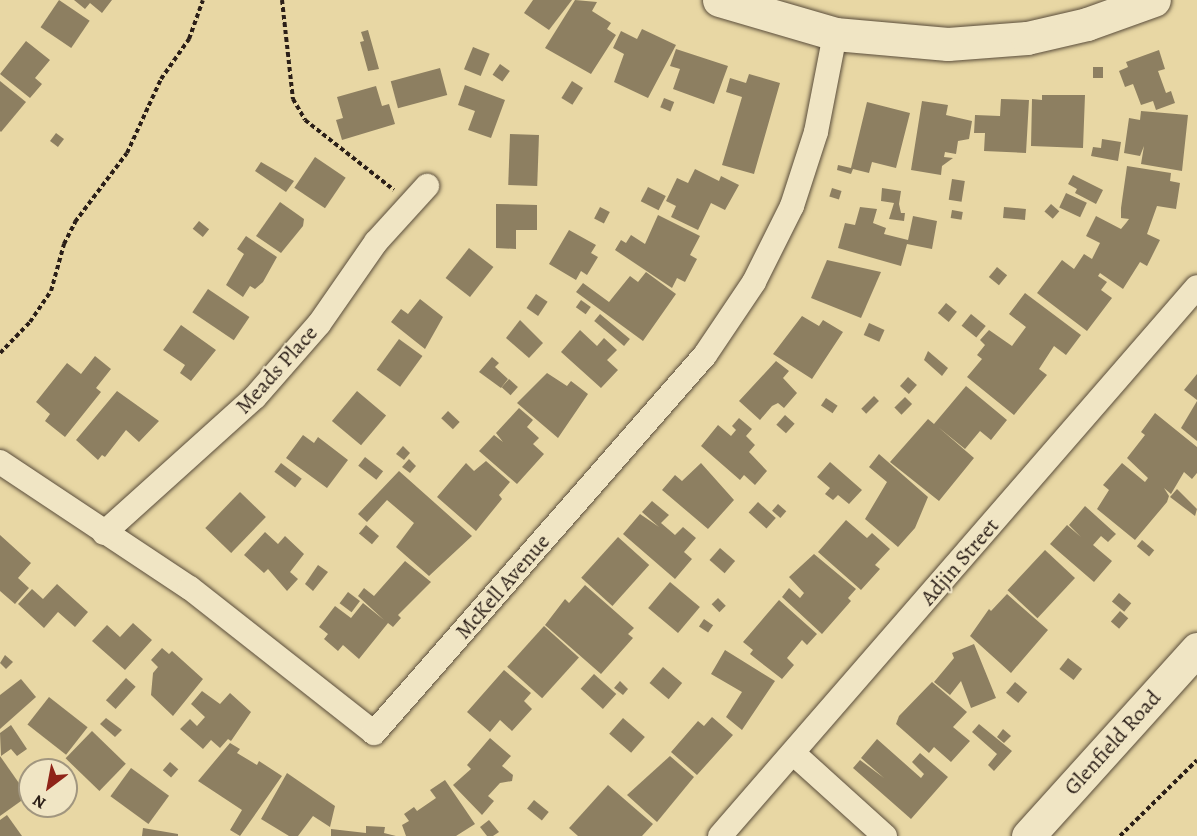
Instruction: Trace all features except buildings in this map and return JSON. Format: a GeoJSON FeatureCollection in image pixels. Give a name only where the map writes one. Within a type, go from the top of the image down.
{"type":"FeatureCollection","features":[{"type":"Feature","properties":{"kind":"street"},"geometry":{"type":"LineString","coordinates":[[719,0],[835,34],[948,44],[1027,38],[1087,24],[1154,0]]}},
{"type":"Feature","properties":{"kind":"street","name":"McKell Avenue"},"geometry":{"type":"LineString","coordinates":[[0,462],[190,588],[374,733],[705,355],[754,282],[792,206],[816,132],[835,34]]}},
{"type":"Feature","properties":{"kind":"street","name":"Meads Place"},"geometry":{"type":"LineString","coordinates":[[104,533],[255,397],[318,324],[376,242],[427,186]]}},
{"type":"Feature","properties":{"kind":"street","name":"Adjin Street"},"geometry":{"type":"LineString","coordinates":[[720,836],[1197,286]]}},
{"type":"Feature","properties":{"kind":"street","name":"Glenfield Road"},"geometry":{"type":"LineString","coordinates":[[1028,836],[1197,649]]}},
{"type":"Feature","properties":{"kind":"street"},"geometry":{"type":"LineString","coordinates":[[793,753],[885,836]]}},
{"type":"Feature","properties":{"kind":"path"},"geometry":{"type":"LineString","coordinates":[[0,353],[30,322],[51,291],[64,244],[75,222],[128,153],[161,79],[189,39],[203,0]]}},
{"type":"Feature","properties":{"kind":"path"},"geometry":{"type":"LineString","coordinates":[[282,0],[293,99],[305,120],[411,203]]}},
{"type":"Feature","properties":{"kind":"path"},"geometry":{"type":"LineString","coordinates":[[1120,836],[1197,760]]}}]}
